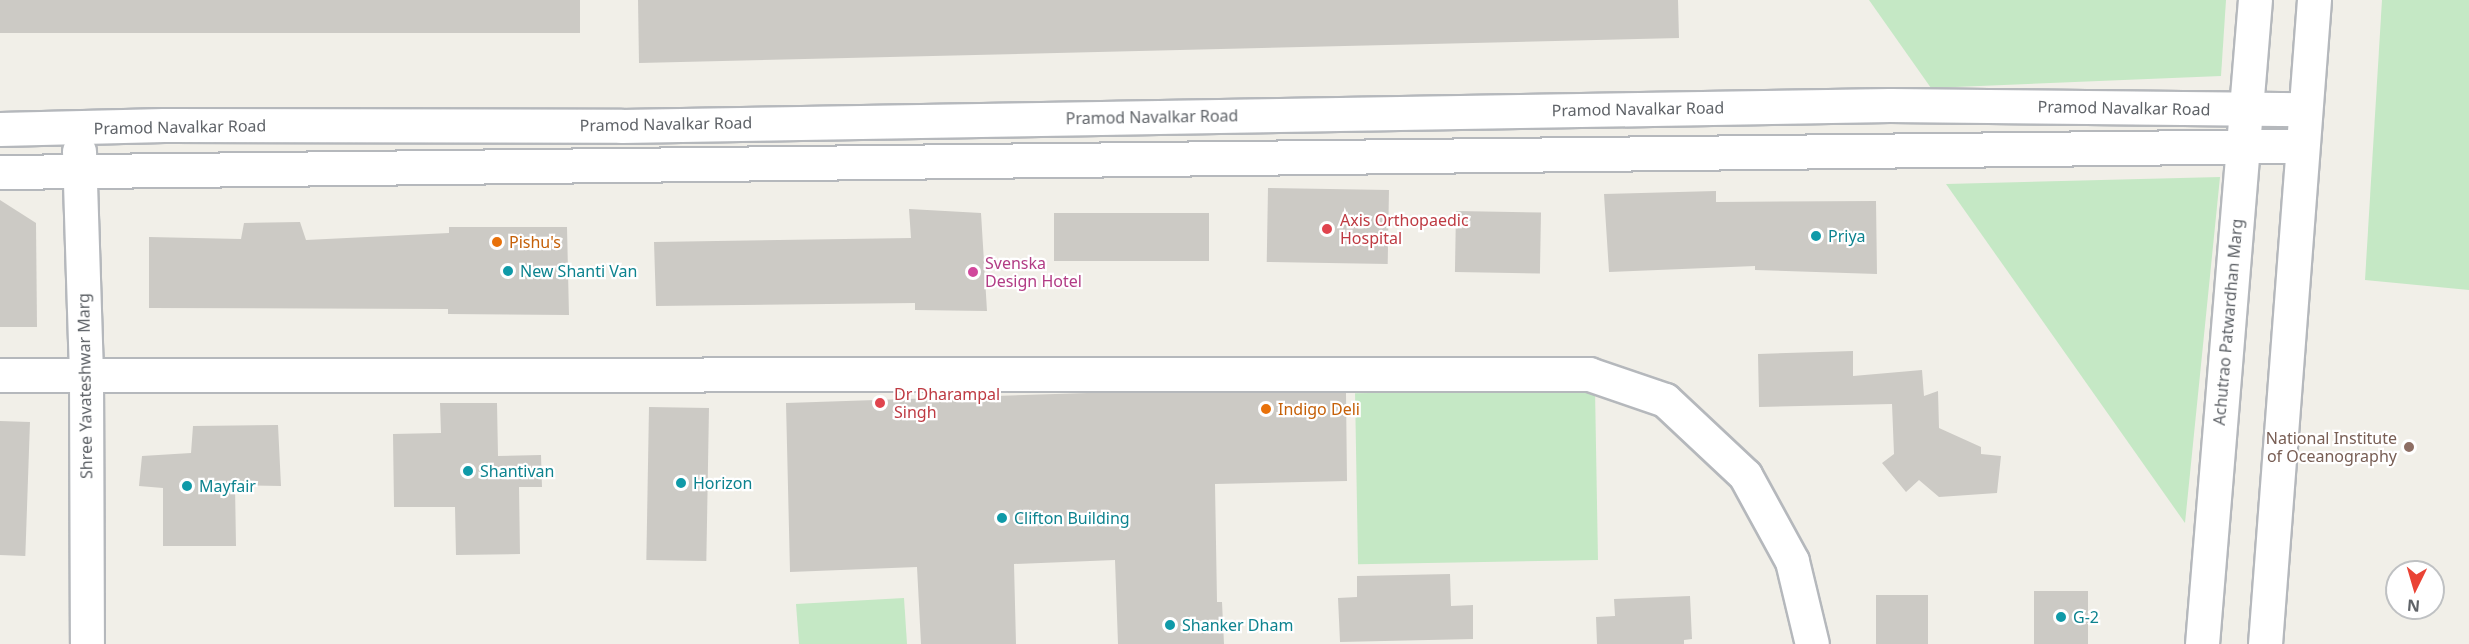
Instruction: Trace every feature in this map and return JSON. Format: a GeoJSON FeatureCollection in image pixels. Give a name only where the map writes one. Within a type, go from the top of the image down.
{"type":"FeatureCollection","features":[{"type":"Feature","properties":{"kind":"street","name":"Achutrao Patwardhan Marg"},"geometry":{"type":"LineString","coordinates":[[2202,644],[2255,0]]}},
{"type":"Feature","properties":{"kind":"street"},"geometry":{"type":"LineString","coordinates":[[2265,644],[2314,0]]}},
{"type":"Feature","properties":{"kind":"street","name":"Pramod Navalkar Road"},"geometry":{"type":"LineString","coordinates":[[0,129],[164,125],[621,126],[1890,105],[2305,109]]}},
{"type":"Feature","properties":{"kind":"street"},"geometry":{"type":"LineString","coordinates":[[621,126],[623,164]]}},
{"type":"Feature","properties":{"kind":"street","name":"Shree Yavateshwar Marg"},"geometry":{"type":"LineString","coordinates":[[79,128],[86,374],[87,644]]}},
{"type":"Feature","properties":{"kind":"street"},"geometry":{"type":"LineString","coordinates":[[0,172],[2302,146]]}},
{"type":"Feature","properties":{"kind":"street"},"geometry":{"type":"LineString","coordinates":[[0,375],[1589,374],[1665,400],[1745,475],[1792,561],[1812,644]]}},
{"type":"Feature","properties":{"kind":"green space"},"geometry":{"type":"Polygon","coordinates":[[[1869,0],[2226,0],[2221,76],[1931,88],[1869,0]]]}},
{"type":"Feature","properties":{"kind":"green space"},"geometry":{"type":"Polygon","coordinates":[[[2382,0],[2469,0],[2469,290],[2365,280],[2382,0]]]}},
{"type":"Feature","properties":{"kind":"green space"},"geometry":{"type":"Polygon","coordinates":[[[2220,177],[2185,523],[1946,184],[2220,177]]]}},
{"type":"Feature","properties":{"kind":"green space"},"geometry":{"type":"Polygon","coordinates":[[[1595,389],[1598,560],[1358,564],[1355,393],[1595,389]]]}},
{"type":"Feature","properties":{"kind":"green space"},"geometry":{"type":"Polygon","coordinates":[[[904,598],[907,644],[799,644],[796,604],[904,598]]]}},
{"type":"Feature","properties":{"kind":"building"},"geometry":{"type":"Polygon","coordinates":[[[0,0],[580,0],[580,33],[0,33],[0,0]]]}},
{"type":"Feature","properties":{"kind":"building"},"geometry":{"type":"Polygon","coordinates":[[[638,0],[1678,0],[1679,38],[639,63],[638,0]]]}},
{"type":"Feature","properties":{"kind":"building"},"geometry":{"type":"Polygon","coordinates":[[[1268,188],[1389,190],[1388,264],[1267,262],[1268,188]]]}},
{"type":"Feature","properties":{"kind":"building"},"geometry":{"type":"Polygon","coordinates":[[[1716,191],[1716,202],[1876,201],[1877,274],[1755,270],[1755,266],[1609,272],[1604,194],[1716,191]]]}},
{"type":"Feature","properties":{"kind":"building"},"geometry":{"type":"Polygon","coordinates":[[[0,200],[36,223],[37,327],[0,327],[0,200]]]}},
{"type":"Feature","properties":{"kind":"building"},"geometry":{"type":"Polygon","coordinates":[[[909,209],[981,213],[987,311],[915,310],[915,303],[656,306],[654,242],[911,238],[909,209]]]}},
{"type":"Feature","properties":{"kind":"building"},"geometry":{"type":"Polygon","coordinates":[[[1456,211],[1541,212],[1540,273],[1455,272],[1456,211]]]}},
{"type":"Feature","properties":{"kind":"building"},"geometry":{"type":"Polygon","coordinates":[[[1054,213],[1209,213],[1209,261],[1054,261],[1054,213]]]}},
{"type":"Feature","properties":{"kind":"building"},"geometry":{"type":"Polygon","coordinates":[[[300,222],[306,240],[449,233],[449,227],[567,227],[569,315],[448,314],[448,309],[149,308],[149,237],[241,239],[244,223],[300,222]]]}},
{"type":"Feature","properties":{"kind":"building"},"geometry":{"type":"Polygon","coordinates":[[[1853,351],[1853,376],[1922,370],[1924,396],[1938,391],[1939,428],[1981,447],[1981,454],[2001,456],[1997,493],[1939,497],[1919,480],[1906,492],[1882,463],[1894,454],[1892,404],[1759,407],[1758,354],[1853,351]]]}},
{"type":"Feature","properties":{"kind":"building","name":"Clifton Building"},"geometry":{"type":"Polygon","coordinates":[[[1087,393],[1346,393],[1347,481],[1215,484],[1217,602],[1222,602],[1224,644],[1118,644],[1115,560],[1014,564],[1016,644],[921,644],[917,567],[790,572],[786,403],[1087,393]]]}},
{"type":"Feature","properties":{"kind":"building","name":"Shantivan"},"geometry":{"type":"Polygon","coordinates":[[[440,403],[497,403],[498,456],[541,455],[542,487],[519,487],[520,554],[456,555],[455,507],[394,507],[393,434],[441,433],[440,403]]]}},
{"type":"Feature","properties":{"kind":"building","name":"Horizon"},"geometry":{"type":"Polygon","coordinates":[[[649,407],[709,408],[706,561],[646,560],[649,407]]]}},
{"type":"Feature","properties":{"kind":"building"},"geometry":{"type":"Polygon","coordinates":[[[0,421],[30,422],[25,556],[0,555],[0,421]]]}},
{"type":"Feature","properties":{"kind":"building","name":"Mayfair"},"geometry":{"type":"Polygon","coordinates":[[[278,425],[281,486],[235,485],[236,546],[163,546],[163,488],[139,486],[142,456],[191,453],[193,426],[278,425]]]}},
{"type":"Feature","properties":{"kind":"building"},"geometry":{"type":"Polygon","coordinates":[[[1450,574],[1451,606],[1473,605],[1473,639],[1340,642],[1338,598],[1357,597],[1357,576],[1450,574]]]}},
{"type":"Feature","properties":{"kind":"building","name":"G-2"},"geometry":{"type":"Polygon","coordinates":[[[2034,591],[2088,591],[2088,644],[2034,644],[2034,591]]]}},
{"type":"Feature","properties":{"kind":"building"},"geometry":{"type":"Polygon","coordinates":[[[1876,595],[1928,595],[1928,644],[1876,644],[1876,595]]]}},
{"type":"Feature","properties":{"kind":"building"},"geometry":{"type":"Polygon","coordinates":[[[1690,596],[1692,639],[1684,640],[1684,644],[1597,644],[1596,617],[1615,616],[1614,599],[1690,596]]]}},
{"type":"Feature","properties":{"kind":"place","name":"Axis Orthopaedic Hospital"},"geometry":{"type":"Point","coordinates":[1327,229]}},
{"type":"Feature","properties":{"kind":"place","name":"Priya"},"geometry":{"type":"Point","coordinates":[1816,236]}},
{"type":"Feature","properties":{"kind":"place","name":"Pishu's"},"geometry":{"type":"Point","coordinates":[497,242]}},
{"type":"Feature","properties":{"kind":"place","name":"New Shanti Van"},"geometry":{"type":"Point","coordinates":[508,271]}},
{"type":"Feature","properties":{"kind":"place","name":"Svenska Design Hotel"},"geometry":{"type":"Point","coordinates":[973,272]}},
{"type":"Feature","properties":{"kind":"place","name":"Dr Dharampal Singh"},"geometry":{"type":"Point","coordinates":[880,403]}},
{"type":"Feature","properties":{"kind":"place","name":"Indigo Deli"},"geometry":{"type":"Point","coordinates":[1266,409]}},
{"type":"Feature","properties":{"kind":"place","name":"National Institute of Oceanography"},"geometry":{"type":"Point","coordinates":[2409,447]}},
{"type":"Feature","properties":{"kind":"place","name":"Shantivan"},"geometry":{"type":"Point","coordinates":[468,471]}},
{"type":"Feature","properties":{"kind":"place","name":"Horizon"},"geometry":{"type":"Point","coordinates":[681,483]}},
{"type":"Feature","properties":{"kind":"place","name":"Mayfair"},"geometry":{"type":"Point","coordinates":[187,486]}},
{"type":"Feature","properties":{"kind":"place","name":"Clifton Building"},"geometry":{"type":"Point","coordinates":[1002,518]}},
{"type":"Feature","properties":{"kind":"place","name":"G-2"},"geometry":{"type":"Point","coordinates":[2061,617]}},
{"type":"Feature","properties":{"kind":"place","name":"Shanker Dham"},"geometry":{"type":"Point","coordinates":[1170,625]}}]}
